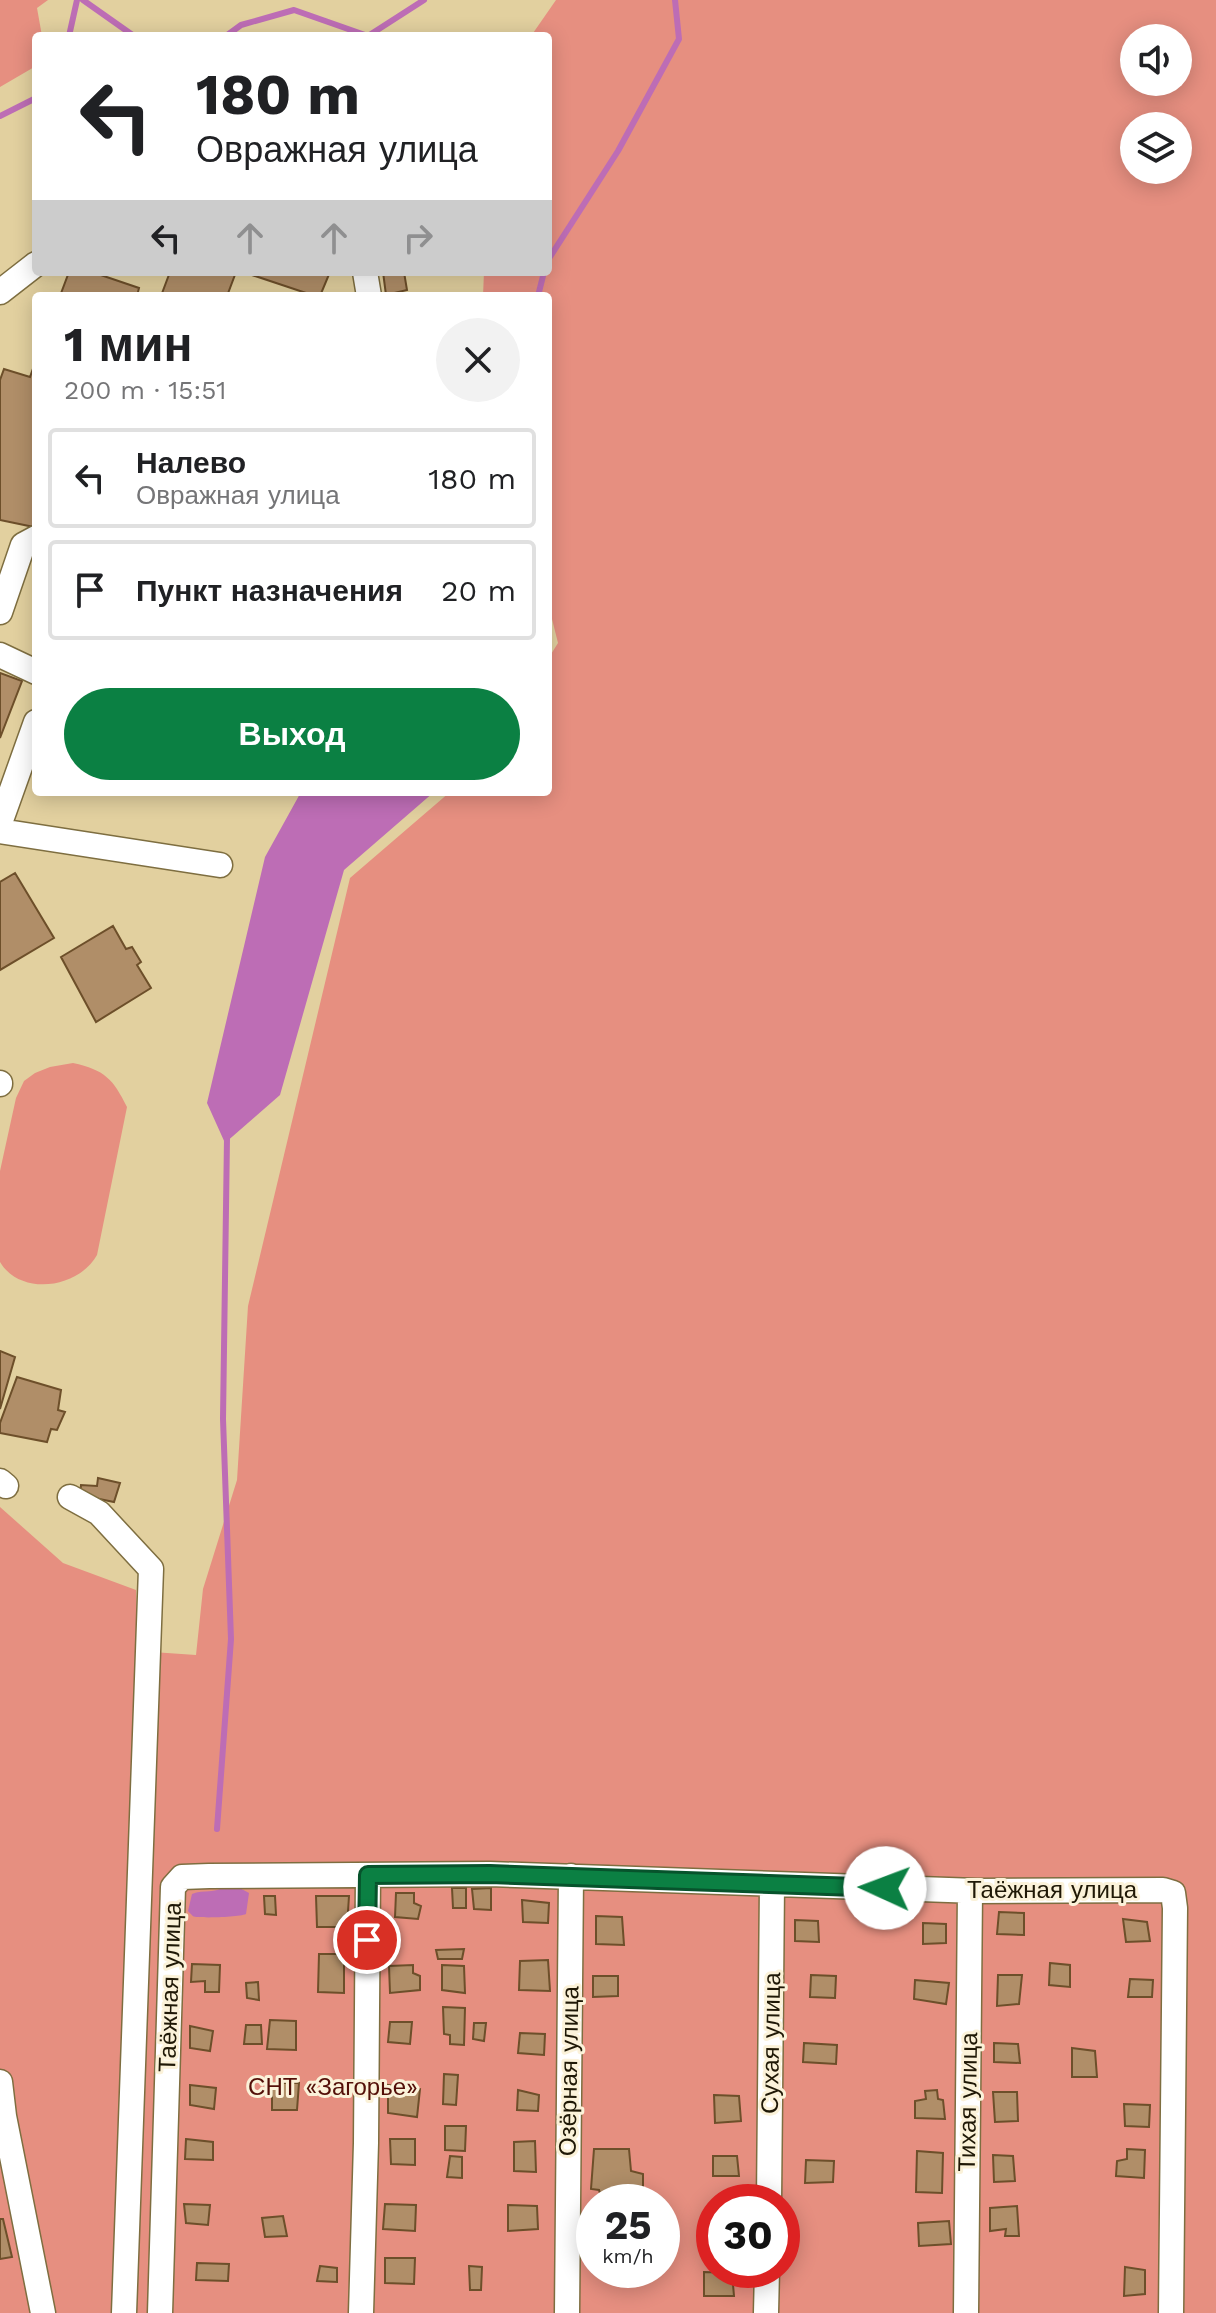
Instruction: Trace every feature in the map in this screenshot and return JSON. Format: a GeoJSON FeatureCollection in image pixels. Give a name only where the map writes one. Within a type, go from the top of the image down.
{"type":"FeatureCollection","features":[{"type":"Feature","properties":{"kind":"street"},"geometry":{"type":"LineString","coordinates":[[0,292],[32,267]]}},
{"type":"Feature","properties":{"kind":"street"},"geometry":{"type":"LineString","coordinates":[[0,612],[23,545],[32,540]]}},
{"type":"Feature","properties":{"kind":"street"},"geometry":{"type":"LineString","coordinates":[[0,655],[32,670]]}},
{"type":"Feature","properties":{"kind":"street"},"geometry":{"type":"LineString","coordinates":[[0,823],[32,733]]}},
{"type":"Feature","properties":{"kind":"street"},"geometry":{"type":"LineString","coordinates":[[0,831],[220,865]]}},
{"type":"Feature","properties":{"kind":"street"},"geometry":{"type":"LineString","coordinates":[[70,1497],[99,1513],[151,1569],[124,2313]]}},
{"type":"Feature","properties":{"kind":"street","name":"Таёжная улица"},"geometry":{"type":"LineString","coordinates":[[160,2313],[173,1887],[182,1877],[490,1874],[970,1891],[1163,1890],[1173,1893],[1171,2313]]}},
{"type":"Feature","properties":{"kind":"street"},"geometry":{"type":"LineString","coordinates":[[361,2313],[368,1875]]}},
{"type":"Feature","properties":{"kind":"street","name":"Озёрная улица"},"geometry":{"type":"LineString","coordinates":[[567,2313],[571,1876]]}},
{"type":"Feature","properties":{"kind":"street","name":"Сухая улица"},"geometry":{"type":"LineString","coordinates":[[769,2184],[772,1884]]}},
{"type":"Feature","properties":{"kind":"street","name":"Тихая улица"},"geometry":{"type":"LineString","coordinates":[[966,2313],[970,1891]]}},
{"type":"Feature","properties":{"kind":"street"},"geometry":{"type":"LineString","coordinates":[[0,2082],[43,2313]]}},
{"type":"Feature","properties":{"kind":"street"},"geometry":{"type":"LineString","coordinates":[[766,2313],[767,2288]]}},
{"type":"Feature","properties":{"kind":"green space"},"geometry":{"type":"Polygon","coordinates":[[[0,0],[48,0],[37,8],[41,32],[32,32],[32,68],[0,87],[0,0]]]}},
{"type":"Feature","properties":{"kind":"green space","name":"СНТ «Загорье»"},"geometry":{"type":"Polygon","coordinates":[[[556,0],[1216,0],[1216,2313],[0,2313],[0,1507],[63,1563],[136,1590],[138,1651],[196,1655],[203,1589],[237,1480],[248,1306],[350,878],[445,796],[552,796],[552,653],[558,643],[552,619],[552,292],[483,292],[484,276],[552,276],[552,32],[534,32],[556,0]]]}},
{"type":"Feature","properties":{"kind":"green space"},"geometry":{"type":"Polygon","coordinates":[[[73,1063],[107,1077],[127,1107],[97,1255],[77,1275],[50,1284],[35,1284],[9,1273],[0,1262],[0,1171],[16,1098],[24,1081],[50,1067],[73,1063]]]}},
{"type":"Feature","properties":{"kind":"shaded area"},"geometry":{"type":"Polygon","coordinates":[[[299,796],[429,796],[344,870],[280,1095],[225,1143],[207,1103],[265,857],[299,796]]]}},
{"type":"Feature","properties":{"kind":"shaded area"},"geometry":{"type":"Polygon","coordinates":[[[236,1886],[249,1893],[246,1914],[203,1917],[194,1916],[188,1911],[192,1894],[236,1886]]]}},
{"type":"Feature","properties":{"kind":"building"},"geometry":{"type":"Polygon","coordinates":[[[68,276],[104,276],[139,288],[138,292],[62,292],[68,276]]]}},
{"type":"Feature","properties":{"kind":"building"},"geometry":{"type":"Polygon","coordinates":[[[168,276],[234,276],[228,292],[162,292],[168,276]]]}},
{"type":"Feature","properties":{"kind":"building"},"geometry":{"type":"Polygon","coordinates":[[[255,276],[328,276],[322,292],[303,292],[255,276]]]}},
{"type":"Feature","properties":{"kind":"building"},"geometry":{"type":"Polygon","coordinates":[[[384,276],[405,276],[407,290],[386,292],[384,276]]]}},
{"type":"Feature","properties":{"kind":"building"},"geometry":{"type":"Polygon","coordinates":[[[4,369],[30,377],[32,371],[32,527],[0,520],[0,380],[4,369]]]}},
{"type":"Feature","properties":{"kind":"building"},"geometry":{"type":"Polygon","coordinates":[[[0,673],[22,681],[0,738],[0,673]]]}},
{"type":"Feature","properties":{"kind":"building"},"geometry":{"type":"Polygon","coordinates":[[[15,873],[54,938],[0,970],[0,882],[15,873]]]}},
{"type":"Feature","properties":{"kind":"building"},"geometry":{"type":"Polygon","coordinates":[[[113,926],[126,949],[132,947],[141,962],[137,965],[151,988],[96,1022],[61,957],[113,926]]]}},
{"type":"Feature","properties":{"kind":"building"},"geometry":{"type":"Polygon","coordinates":[[[0,1351],[15,1357],[0,1409],[0,1351]]]}},
{"type":"Feature","properties":{"kind":"building"},"geometry":{"type":"Polygon","coordinates":[[[17,1377],[61,1390],[58,1410],[65,1412],[57,1430],[51,1429],[47,1442],[0,1433],[0,1423],[17,1377]]]}},
{"type":"Feature","properties":{"kind":"building"},"geometry":{"type":"Polygon","coordinates":[[[98,1478],[120,1483],[114,1502],[80,1495],[81,1485],[97,1486],[98,1478]]]}},
{"type":"Feature","properties":{"kind":"building"},"geometry":{"type":"Polygon","coordinates":[[[452,1888],[466,1888],[466,1908],[453,1908],[452,1888]]]}},
{"type":"Feature","properties":{"kind":"building"},"geometry":{"type":"Polygon","coordinates":[[[491,1888],[491,1910],[474,1909],[472,1889],[491,1888]]]}},
{"type":"Feature","properties":{"kind":"building"},"geometry":{"type":"Polygon","coordinates":[[[396,1893],[414,1893],[414,1903],[421,1906],[418,1919],[395,1917],[396,1893]]]}},
{"type":"Feature","properties":{"kind":"building"},"geometry":{"type":"Polygon","coordinates":[[[264,1896],[275,1896],[276,1915],[265,1914],[264,1896]]]}},
{"type":"Feature","properties":{"kind":"building"},"geometry":{"type":"Polygon","coordinates":[[[316,1896],[349,1896],[347,1927],[317,1927],[316,1896]]]}},
{"type":"Feature","properties":{"kind":"building"},"geometry":{"type":"Polygon","coordinates":[[[522,1900],[549,1903],[548,1923],[523,1922],[522,1900]]]}},
{"type":"Feature","properties":{"kind":"building"},"geometry":{"type":"Polygon","coordinates":[[[999,1912],[1024,1913],[1024,1935],[997,1934],[999,1912]]]}},
{"type":"Feature","properties":{"kind":"building"},"geometry":{"type":"Polygon","coordinates":[[[596,1916],[622,1917],[624,1945],[596,1944],[596,1916]]]}},
{"type":"Feature","properties":{"kind":"building"},"geometry":{"type":"Polygon","coordinates":[[[1123,1919],[1147,1922],[1150,1941],[1126,1942],[1123,1919]]]}},
{"type":"Feature","properties":{"kind":"building"},"geometry":{"type":"Polygon","coordinates":[[[795,1920],[818,1921],[819,1942],[795,1941],[795,1920]]]}},
{"type":"Feature","properties":{"kind":"building"},"geometry":{"type":"Polygon","coordinates":[[[923,1923],[946,1924],[946,1943],[923,1944],[923,1923]]]}},
{"type":"Feature","properties":{"kind":"building"},"geometry":{"type":"Polygon","coordinates":[[[464,1949],[462,1959],[438,1959],[436,1950],[464,1949]]]}},
{"type":"Feature","properties":{"kind":"building"},"geometry":{"type":"Polygon","coordinates":[[[319,1954],[344,1954],[344,1993],[318,1992],[319,1954]]]}},
{"type":"Feature","properties":{"kind":"building"},"geometry":{"type":"Polygon","coordinates":[[[548,1960],[550,1991],[519,1990],[520,1961],[548,1960]]]}},
{"type":"Feature","properties":{"kind":"building"},"geometry":{"type":"Polygon","coordinates":[[[1050,1963],[1070,1965],[1070,1987],[1049,1985],[1050,1963]]]}},
{"type":"Feature","properties":{"kind":"building"},"geometry":{"type":"Polygon","coordinates":[[[192,1964],[220,1965],[219,1992],[205,1992],[205,1981],[191,1982],[192,1964]]]}},
{"type":"Feature","properties":{"kind":"building"},"geometry":{"type":"Polygon","coordinates":[[[413,1965],[413,1973],[420,1976],[420,1990],[390,1993],[389,1966],[413,1965]]]}},
{"type":"Feature","properties":{"kind":"building"},"geometry":{"type":"Polygon","coordinates":[[[442,1965],[464,1966],[465,1993],[442,1990],[442,1965]]]}},
{"type":"Feature","properties":{"kind":"building"},"geometry":{"type":"Polygon","coordinates":[[[811,1975],[836,1976],[835,1998],[810,1997],[811,1975]]]}},
{"type":"Feature","properties":{"kind":"building"},"geometry":{"type":"Polygon","coordinates":[[[998,1975],[1022,1975],[1019,2004],[997,2006],[998,1975]]]}},
{"type":"Feature","properties":{"kind":"building"},"geometry":{"type":"Polygon","coordinates":[[[593,1976],[618,1976],[618,1996],[593,1997],[593,1976]]]}},
{"type":"Feature","properties":{"kind":"building"},"geometry":{"type":"Polygon","coordinates":[[[1130,1979],[1153,1980],[1152,1997],[1128,1997],[1130,1979]]]}},
{"type":"Feature","properties":{"kind":"building"},"geometry":{"type":"Polygon","coordinates":[[[915,1980],[949,1983],[946,2004],[914,1999],[915,1980]]]}},
{"type":"Feature","properties":{"kind":"building"},"geometry":{"type":"Polygon","coordinates":[[[258,1982],[259,2000],[247,1998],[246,1983],[258,1982]]]}},
{"type":"Feature","properties":{"kind":"building"},"geometry":{"type":"Polygon","coordinates":[[[443,2007],[465,2008],[464,2045],[450,2044],[450,2035],[444,2034],[443,2007]]]}},
{"type":"Feature","properties":{"kind":"building"},"geometry":{"type":"Polygon","coordinates":[[[270,2020],[296,2021],[296,2050],[267,2049],[270,2020]]]}},
{"type":"Feature","properties":{"kind":"building"},"geometry":{"type":"Polygon","coordinates":[[[390,2022],[412,2022],[410,2044],[388,2042],[390,2022]]]}},
{"type":"Feature","properties":{"kind":"building"},"geometry":{"type":"Polygon","coordinates":[[[474,2023],[486,2023],[484,2041],[473,2039],[474,2023]]]}},
{"type":"Feature","properties":{"kind":"building"},"geometry":{"type":"Polygon","coordinates":[[[246,2025],[261,2025],[262,2044],[244,2044],[246,2025]]]}},
{"type":"Feature","properties":{"kind":"building"},"geometry":{"type":"Polygon","coordinates":[[[190,2026],[213,2031],[210,2051],[190,2048],[190,2026]]]}},
{"type":"Feature","properties":{"kind":"building"},"geometry":{"type":"Polygon","coordinates":[[[520,2033],[545,2034],[544,2055],[518,2053],[520,2033]]]}},
{"type":"Feature","properties":{"kind":"building"},"geometry":{"type":"Polygon","coordinates":[[[804,2043],[837,2045],[836,2064],[803,2062],[804,2043]]]}},
{"type":"Feature","properties":{"kind":"building"},"geometry":{"type":"Polygon","coordinates":[[[994,2043],[1018,2044],[1020,2063],[994,2062],[994,2043]]]}},
{"type":"Feature","properties":{"kind":"building"},"geometry":{"type":"Polygon","coordinates":[[[1072,2048],[1095,2051],[1097,2077],[1072,2077],[1072,2048]]]}},
{"type":"Feature","properties":{"kind":"building"},"geometry":{"type":"Polygon","coordinates":[[[444,2074],[458,2075],[456,2105],[443,2104],[444,2074]]]}},
{"type":"Feature","properties":{"kind":"building"},"geometry":{"type":"Polygon","coordinates":[[[272,2083],[299,2083],[297,2110],[272,2110],[272,2083]]]}},
{"type":"Feature","properties":{"kind":"building"},"geometry":{"type":"Polygon","coordinates":[[[190,2085],[216,2088],[214,2109],[190,2105],[190,2085]]]}},
{"type":"Feature","properties":{"kind":"building"},"geometry":{"type":"Polygon","coordinates":[[[388,2085],[420,2089],[417,2117],[388,2113],[388,2085]]]}},
{"type":"Feature","properties":{"kind":"building"},"geometry":{"type":"Polygon","coordinates":[[[518,2090],[539,2095],[538,2111],[517,2110],[518,2090]]]}},
{"type":"Feature","properties":{"kind":"building"},"geometry":{"type":"Polygon","coordinates":[[[937,2090],[938,2099],[943,2100],[945,2119],[915,2118],[915,2101],[926,2099],[925,2091],[937,2090]]]}},
{"type":"Feature","properties":{"kind":"building"},"geometry":{"type":"Polygon","coordinates":[[[993,2092],[1017,2092],[1018,2121],[995,2122],[993,2092]]]}},
{"type":"Feature","properties":{"kind":"building"},"geometry":{"type":"Polygon","coordinates":[[[714,2095],[739,2096],[741,2121],[715,2123],[714,2095]]]}},
{"type":"Feature","properties":{"kind":"building"},"geometry":{"type":"Polygon","coordinates":[[[1124,2104],[1150,2105],[1149,2127],[1125,2126],[1124,2104]]]}},
{"type":"Feature","properties":{"kind":"building"},"geometry":{"type":"Polygon","coordinates":[[[445,2126],[466,2126],[465,2151],[445,2150],[445,2126]]]}},
{"type":"Feature","properties":{"kind":"building"},"geometry":{"type":"Polygon","coordinates":[[[186,2139],[213,2142],[213,2160],[185,2159],[186,2139]]]}},
{"type":"Feature","properties":{"kind":"building"},"geometry":{"type":"Polygon","coordinates":[[[390,2139],[415,2139],[415,2165],[391,2164],[390,2139]]]}},
{"type":"Feature","properties":{"kind":"building"},"geometry":{"type":"Polygon","coordinates":[[[535,2141],[536,2172],[514,2171],[514,2142],[535,2141]]]}},
{"type":"Feature","properties":{"kind":"building"},"geometry":{"type":"Polygon","coordinates":[[[594,2149],[629,2149],[631,2171],[643,2174],[643,2184],[591,2184],[594,2149]]]}},
{"type":"Feature","properties":{"kind":"building"},"geometry":{"type":"Polygon","coordinates":[[[1127,2149],[1145,2150],[1144,2178],[1116,2176],[1117,2161],[1127,2159],[1127,2149]]]}},
{"type":"Feature","properties":{"kind":"building"},"geometry":{"type":"Polygon","coordinates":[[[917,2151],[943,2153],[942,2193],[916,2192],[917,2151]]]}},
{"type":"Feature","properties":{"kind":"building"},"geometry":{"type":"Polygon","coordinates":[[[993,2155],[1013,2156],[1015,2181],[994,2182],[993,2155]]]}},
{"type":"Feature","properties":{"kind":"building"},"geometry":{"type":"Polygon","coordinates":[[[450,2156],[462,2157],[462,2178],[447,2177],[450,2156]]]}},
{"type":"Feature","properties":{"kind":"building"},"geometry":{"type":"Polygon","coordinates":[[[713,2156],[737,2156],[739,2176],[713,2176],[713,2156]]]}},
{"type":"Feature","properties":{"kind":"building"},"geometry":{"type":"Polygon","coordinates":[[[806,2160],[834,2161],[833,2182],[805,2183],[806,2160]]]}},
{"type":"Feature","properties":{"kind":"building"},"geometry":{"type":"Polygon","coordinates":[[[184,2204],[210,2205],[208,2225],[186,2223],[184,2204]]]}},
{"type":"Feature","properties":{"kind":"building"},"geometry":{"type":"Polygon","coordinates":[[[385,2204],[416,2205],[415,2231],[383,2229],[385,2204]]]}},
{"type":"Feature","properties":{"kind":"building"},"geometry":{"type":"Polygon","coordinates":[[[508,2205],[537,2206],[538,2229],[508,2231],[508,2205]]]}},
{"type":"Feature","properties":{"kind":"building"},"geometry":{"type":"Polygon","coordinates":[[[1017,2206],[1019,2236],[1005,2236],[1006,2229],[990,2231],[990,2208],[1017,2206]]]}},
{"type":"Feature","properties":{"kind":"building"},"geometry":{"type":"Polygon","coordinates":[[[283,2216],[287,2236],[265,2237],[262,2218],[283,2216]]]}},
{"type":"Feature","properties":{"kind":"building"},"geometry":{"type":"Polygon","coordinates":[[[0,2219],[3,2219],[12,2257],[0,2259],[0,2219]]]}},
{"type":"Feature","properties":{"kind":"building"},"geometry":{"type":"Polygon","coordinates":[[[949,2221],[951,2244],[919,2246],[918,2223],[949,2221]]]}},
{"type":"Feature","properties":{"kind":"building"},"geometry":{"type":"Polygon","coordinates":[[[385,2258],[415,2258],[414,2284],[385,2283],[385,2258]]]}},
{"type":"Feature","properties":{"kind":"building"},"geometry":{"type":"Polygon","coordinates":[[[197,2263],[229,2264],[228,2281],[196,2280],[197,2263]]]}},
{"type":"Feature","properties":{"kind":"building"},"geometry":{"type":"Polygon","coordinates":[[[320,2266],[337,2268],[337,2282],[317,2281],[320,2266]]]}},
{"type":"Feature","properties":{"kind":"building"},"geometry":{"type":"Polygon","coordinates":[[[469,2266],[482,2267],[481,2290],[470,2290],[469,2266]]]}},
{"type":"Feature","properties":{"kind":"building"},"geometry":{"type":"Polygon","coordinates":[[[1125,2267],[1145,2270],[1145,2294],[1124,2296],[1125,2267]]]}},
{"type":"Feature","properties":{"kind":"building"},"geometry":{"type":"Polygon","coordinates":[[[704,2288],[733,2288],[734,2296],[704,2296],[704,2288]]]}},
{"type":"Feature","properties":{"kind":"waterway"},"geometry":{"type":"LineString","coordinates":[[70,32],[77,0]]}},
{"type":"Feature","properties":{"kind":"waterway"},"geometry":{"type":"LineString","coordinates":[[83,0],[128,32]]}},
{"type":"Feature","properties":{"kind":"waterway"},"geometry":{"type":"LineString","coordinates":[[374,32],[424,0]]}},
{"type":"Feature","properties":{"kind":"waterway"},"geometry":{"type":"LineString","coordinates":[[552,254],[618,151],[679,39],[675,0]]}},
{"type":"Feature","properties":{"kind":"waterway"},"geometry":{"type":"LineString","coordinates":[[231,32],[241,25],[294,10],[357,32]]}},
{"type":"Feature","properties":{"kind":"waterway"},"geometry":{"type":"LineString","coordinates":[[0,116],[32,100]]}},
{"type":"Feature","properties":{"kind":"waterway"},"geometry":{"type":"LineString","coordinates":[[539,292],[543,276]]}},
{"type":"Feature","properties":{"kind":"waterway"},"geometry":{"type":"LineString","coordinates":[[217,1829],[231,1639],[223,1419],[227,1138]]}},
{"type":"Feature","properties":{"kind":"route"},"geometry":{"type":"LineString","coordinates":[[367,1940],[368,1875],[490,1874],[885,1888]]}}]}
